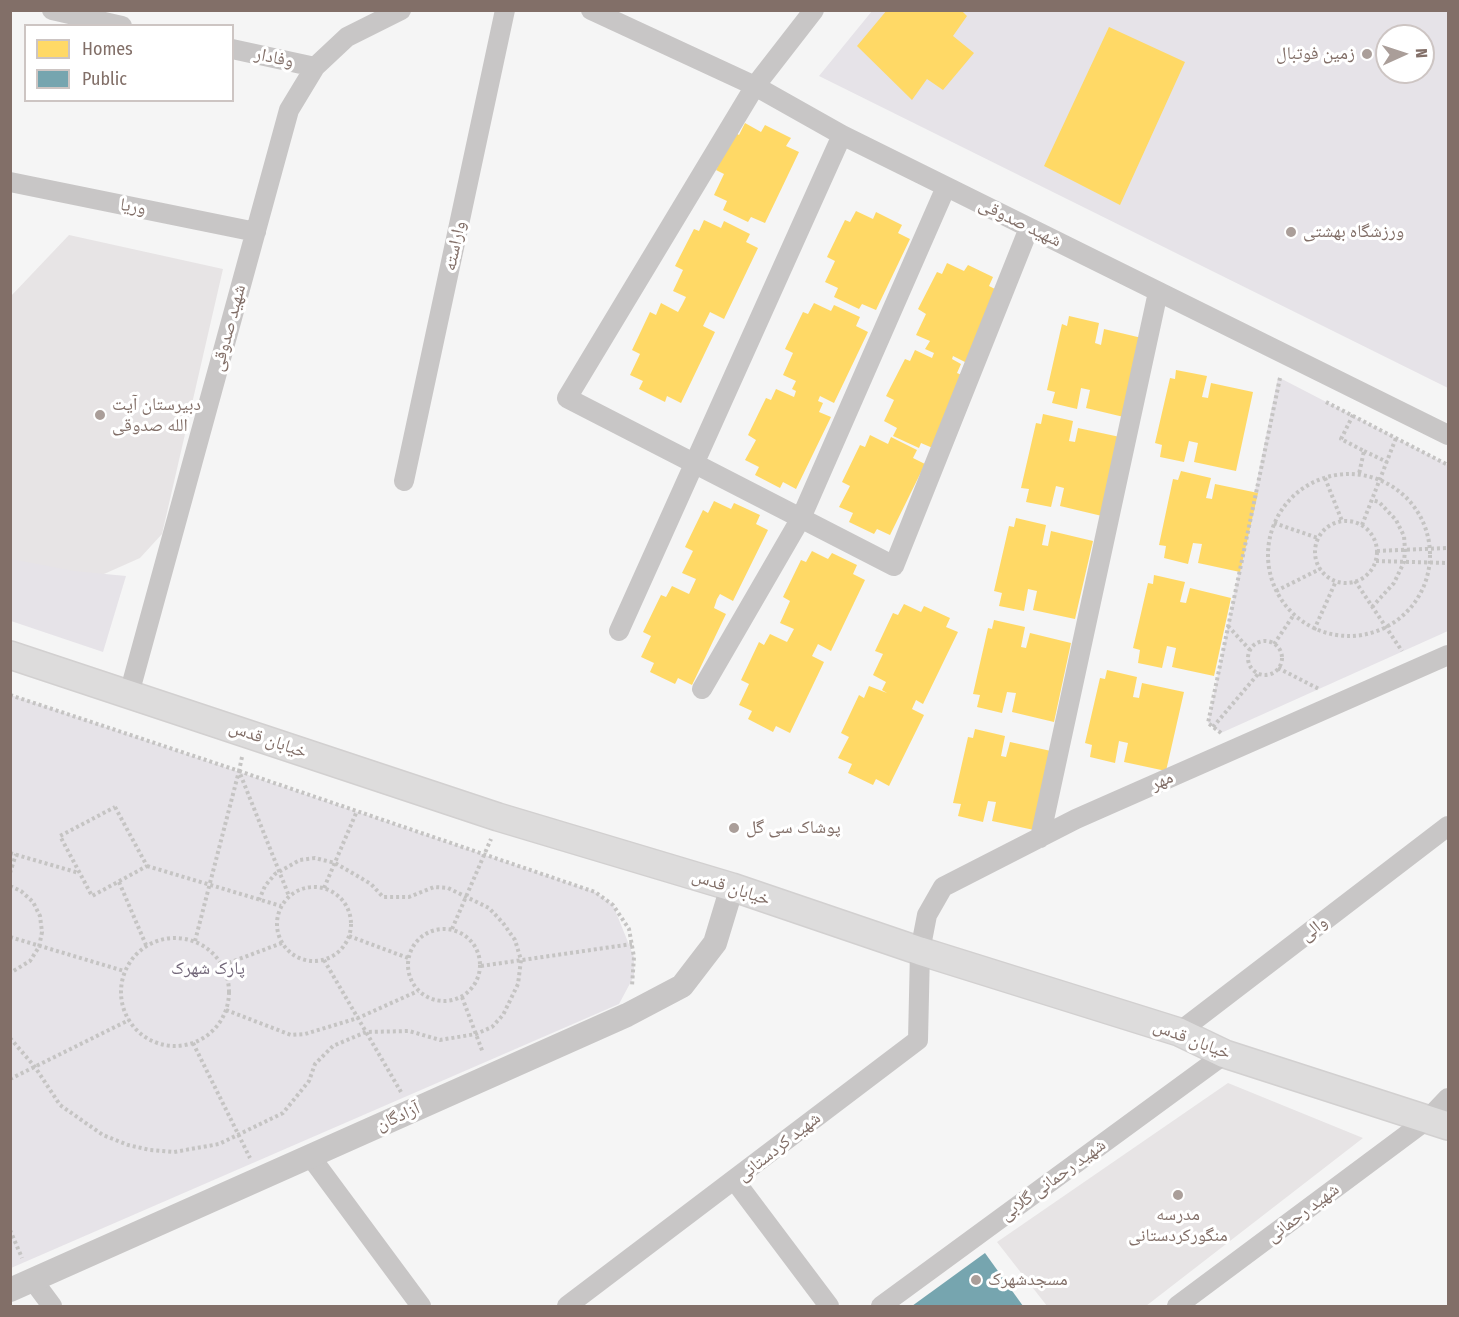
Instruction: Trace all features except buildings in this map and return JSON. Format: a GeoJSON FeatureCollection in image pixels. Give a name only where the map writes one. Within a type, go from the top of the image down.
{"type":"FeatureCollection","features":[{"type":"Feature","properties":{"kind":"main road","name":"خیابان قدس"},"geometry":{"type":"LineString","coordinates":[[10,655],[498,817],[732,887],[920,951],[1179,1032],[1225,1054],[1438,1123]]}},
{"type":"Feature","properties":{"kind":"street"},"geometry":{"type":"LineString","coordinates":[[52,10],[110,19]]}},
{"type":"Feature","properties":{"kind":"street","name":"شهید صدوقی"},"geometry":{"type":"LineString","coordinates":[[129,694],[289,110],[315,67],[347,37],[401,10]]}},
{"type":"Feature","properties":{"kind":"street","name":"واراسته"},"geometry":{"type":"LineString","coordinates":[[404,482],[506,10]]}},
{"type":"Feature","properties":{"kind":"street","name":"شهید صدوقی"},"geometry":{"type":"LineString","coordinates":[[591,10],[754,86],[842,135],[1449,435]]}},
{"type":"Feature","properties":{"kind":"street"},"geometry":{"type":"LineString","coordinates":[[813,10],[754,86],[567,398],[894,566],[1029,228]]}},
{"type":"Feature","properties":{"kind":"street","name":"وفادار"},"geometry":{"type":"LineString","coordinates":[[234,49],[315,67]]}},
{"type":"Feature","properties":{"kind":"street"},"geometry":{"type":"LineString","coordinates":[[619,631],[693,462],[842,135]]}},
{"type":"Feature","properties":{"kind":"street","name":"وریا"},"geometry":{"type":"LineString","coordinates":[[10,182],[256,232]]}},
{"type":"Feature","properties":{"kind":"street"},"geometry":{"type":"LineString","coordinates":[[702,689],[801,518],[946,187]]}},
{"type":"Feature","properties":{"kind":"street"},"geometry":{"type":"LineString","coordinates":[[1040,838],[1158,292]]}},
{"type":"Feature","properties":{"kind":"street","name":"مهر"},"geometry":{"type":"LineString","coordinates":[[920,951],[927,915],[943,887],[1076,819],[1449,655]]}},
{"type":"Feature","properties":{"kind":"street","name":"والی"},"geometry":{"type":"LineString","coordinates":[[1179,1032],[1449,826]]}},
{"type":"Feature","properties":{"kind":"street","name":"آزادگان"},"geometry":{"type":"LineString","coordinates":[[10,1290],[25,1272],[310,1156],[627,1015],[682,986],[715,943],[732,887]]}},
{"type":"Feature","properties":{"kind":"street","name":"شهید کردستانی"},"geometry":{"type":"LineString","coordinates":[[567,1306],[735,1181],[918,1040],[920,951]]}},
{"type":"Feature","properties":{"kind":"street","name":"شهید رحمانی گلابی"},"geometry":{"type":"LineString","coordinates":[[881,1306],[1225,1054]]}},
{"type":"Feature","properties":{"kind":"street","name":"شهید رحمانی"},"geometry":{"type":"LineString","coordinates":[[1178,1306],[1438,1123],[1449,1098]]}},
{"type":"Feature","properties":{"kind":"street"},"geometry":{"type":"LineString","coordinates":[[310,1156],[421,1306]]}},
{"type":"Feature","properties":{"kind":"street"},"geometry":{"type":"LineString","coordinates":[[735,1181],[829,1306]]}},
{"type":"Feature","properties":{"kind":"street"},"geometry":{"type":"LineString","coordinates":[[25,1272],[52,1306]]}},
{"type":"Feature","properties":{"kind":"path"},"geometry":{"type":"LineString","coordinates":[[1231,729],[1221,734],[1208,723],[1278,377],[1289,382]]}},
{"type":"Feature","properties":{"kind":"path"},"geometry":{"type":"LineString","coordinates":[[1321,399],[1449,465]]}},
{"type":"Feature","properties":{"kind":"path"},"geometry":{"type":"LineString","coordinates":[[1353,416],[1341,439],[1387,462]]}},
{"type":"Feature","properties":{"kind":"path"},"geometry":{"type":"LineString","coordinates":[[1362,525],[1396,438]]}},
{"type":"Feature","properties":{"kind":"path"},"geometry":{"type":"LineString","coordinates":[[1359,474],[1364,451]]}},
{"type":"Feature","properties":{"kind":"path"},"geometry":{"type":"LineString","coordinates":[[1338,474],[1359,474],[1380,479],[1400,491],[1415,507],[1426,527],[1431,549],[1431,563],[1424,590],[1409,612],[1387,628],[1364,636],[1338,637],[1314,630],[1293,616],[1276,591],[1269,572],[1268,547],[1274,523],[1284,505],[1299,490],[1338,474]]}},
{"type":"Feature","properties":{"kind":"path"},"geometry":{"type":"LineString","coordinates":[[1325,478],[1342,521]]}},
{"type":"Feature","properties":{"kind":"path"},"geometry":{"type":"LineString","coordinates":[[1372,500],[1379,502],[1396,519],[1404,536],[1405,550],[1404,562],[1394,583],[1372,607]]}},
{"type":"Feature","properties":{"kind":"path"},"geometry":{"type":"LineString","coordinates":[[1342,521],[1362,525],[1371,532],[1377,551],[1376,561],[1364,577],[1355,581],[1336,581],[1320,569],[1316,559],[1318,538],[1324,530],[1342,521]]}},
{"type":"Feature","properties":{"kind":"path"},"geometry":{"type":"LineString","coordinates":[[1274,523],[1318,538]]}},
{"type":"Feature","properties":{"kind":"path"},"geometry":{"type":"LineString","coordinates":[[1377,551],[1449,549]]}},
{"type":"Feature","properties":{"kind":"path"},"geometry":{"type":"LineString","coordinates":[[1376,561],[1449,563]]}},
{"type":"Feature","properties":{"kind":"path"},"geometry":{"type":"LineString","coordinates":[[1276,591],[1320,569]]}},
{"type":"Feature","properties":{"kind":"path"},"geometry":{"type":"LineString","coordinates":[[1314,630],[1336,581]]}},
{"type":"Feature","properties":{"kind":"path"},"geometry":{"type":"LineString","coordinates":[[1355,581],[1403,652]]}},
{"type":"Feature","properties":{"kind":"path"},"geometry":{"type":"LineString","coordinates":[[1274,644],[1293,616]]}},
{"type":"Feature","properties":{"kind":"path"},"geometry":{"type":"LineString","coordinates":[[1228,626],[1250,650]]}},
{"type":"Feature","properties":{"kind":"path"},"geometry":{"type":"LineString","coordinates":[[1263,641],[1274,644],[1282,658],[1278,668],[1269,675],[1258,674],[1248,661],[1250,650],[1263,641]]}},
{"type":"Feature","properties":{"kind":"path"},"geometry":{"type":"LineString","coordinates":[[1392,657],[1412,648]]}},
{"type":"Feature","properties":{"kind":"path"},"geometry":{"type":"LineString","coordinates":[[1278,668],[1320,689]]}},
{"type":"Feature","properties":{"kind":"path"},"geometry":{"type":"LineString","coordinates":[[1214,727],[1258,674]]}},
{"type":"Feature","properties":{"kind":"path"},"geometry":{"type":"LineString","coordinates":[[1310,693],[1330,684]]}},
{"type":"Feature","properties":{"kind":"path"},"geometry":{"type":"LineString","coordinates":[[10,695],[595,892],[613,905],[629,928],[634,976],[632,988]]}},
{"type":"Feature","properties":{"kind":"path"},"geometry":{"type":"LineString","coordinates":[[195,941],[249,734]]}},
{"type":"Feature","properties":{"kind":"path"},"geometry":{"type":"LineString","coordinates":[[239,771],[289,896]]}},
{"type":"Feature","properties":{"kind":"path"},"geometry":{"type":"LineString","coordinates":[[147,866],[92,896],[60,836],[115,807],[147,866],[281,906]]}},
{"type":"Feature","properties":{"kind":"path"},"geometry":{"type":"LineString","coordinates":[[324,888],[357,811]]}},
{"type":"Feature","properties":{"kind":"path"},"geometry":{"type":"LineString","coordinates":[[452,929],[486,855],[498,817]]}},
{"type":"Feature","properties":{"kind":"path"},"geometry":{"type":"LineString","coordinates":[[10,853],[80,873]]}},
{"type":"Feature","properties":{"kind":"path"},"geometry":{"type":"LineString","coordinates":[[10,873],[16,854]]}},
{"type":"Feature","properties":{"kind":"path"},"geometry":{"type":"LineString","coordinates":[[10,1038],[36,1067],[60,1105],[103,1135],[128,1145],[174,1152],[219,1144],[239,1137],[283,1113],[309,1081],[315,1064],[333,1047],[366,1032],[409,1031],[440,1040],[476,1034],[492,1027],[503,1015],[518,984],[521,960],[515,940],[503,923],[489,908],[448,888],[434,887],[409,897],[383,897],[371,884],[335,863],[315,858],[300,860],[274,874],[259,900]]}},
{"type":"Feature","properties":{"kind":"path"},"geometry":{"type":"LineString","coordinates":[[119,882],[146,945]]}},
{"type":"Feature","properties":{"kind":"path"},"geometry":{"type":"LineString","coordinates":[[10,886],[21,891],[33,902],[40,916],[42,932],[39,947],[30,961],[10,973]]}},
{"type":"Feature","properties":{"kind":"path"},"geometry":{"type":"LineString","coordinates":[[311,886],[324,888],[335,893],[346,906],[351,924],[349,936],[334,956],[324,960],[300,959],[282,943],[277,931],[277,918],[281,906],[289,896],[311,886]]}},
{"type":"Feature","properties":{"kind":"path"},"geometry":{"type":"LineString","coordinates":[[452,929],[463,934],[472,943],[479,953],[481,966],[478,978],[462,997],[450,1002],[438,1002],[418,991],[408,970],[408,958],[419,938],[429,932],[452,929]]}},
{"type":"Feature","properties":{"kind":"path"},"geometry":{"type":"LineString","coordinates":[[349,936],[408,958]]}},
{"type":"Feature","properties":{"kind":"path"},"geometry":{"type":"LineString","coordinates":[[10,937],[124,971]]}},
{"type":"Feature","properties":{"kind":"path"},"geometry":{"type":"LineString","coordinates":[[178,937],[195,941],[211,951],[223,966],[229,983],[226,1010],[222,1020],[210,1034],[193,1043],[174,1047],[156,1043],[140,1033],[129,1020],[122,1005],[121,987],[124,971],[133,957],[146,945],[162,939],[178,937]]}},
{"type":"Feature","properties":{"kind":"path"},"geometry":{"type":"LineString","coordinates":[[223,966],[282,943]]}},
{"type":"Feature","properties":{"kind":"path"},"geometry":{"type":"LineString","coordinates":[[481,966],[632,944]]}},
{"type":"Feature","properties":{"kind":"path"},"geometry":{"type":"LineString","coordinates":[[324,960],[411,1111]]}},
{"type":"Feature","properties":{"kind":"path"},"geometry":{"type":"LineString","coordinates":[[226,1010],[291,1035],[305,1034],[358,1018],[418,991]]}},
{"type":"Feature","properties":{"kind":"path"},"geometry":{"type":"LineString","coordinates":[[462,997],[491,1075]]}},
{"type":"Feature","properties":{"kind":"path"},"geometry":{"type":"LineString","coordinates":[[10,1080],[129,1020]]}},
{"type":"Feature","properties":{"kind":"path"},"geometry":{"type":"LineString","coordinates":[[193,1043],[253,1164]]}},
{"type":"Feature","properties":{"kind":"path"},"geometry":{"type":"LineString","coordinates":[[10,1230],[24,1262],[25,1272]]}},
{"type":"Feature","properties":{"kind":"shaded area","name":"دبیرستان آیت الله صدوقی"},"geometry":{"type":"Polygon","coordinates":[[[69,235],[223,269],[162,534],[140,558],[104,574],[72,576],[11,561],[11,296],[69,235]]]}},
{"type":"Feature","properties":{"kind":"shaded area","name":"مدرسه منگورکردستانی"},"geometry":{"type":"Polygon","coordinates":[[[1228,1083],[1363,1138],[1146,1306],[1047,1306],[997,1242],[1228,1083]]]}},
{"type":"Feature","properties":{"kind":"green space","name":"ورزشگاه بهشتی"},"geometry":{"type":"Polygon","coordinates":[[[872,11],[1448,11],[1448,388],[819,76],[872,11]]]}},
{"type":"Feature","properties":{"kind":"green space"},"geometry":{"type":"Polygon","coordinates":[[[1278,377],[1448,465],[1448,631],[1221,733],[1208,723],[1278,377]]]}},
{"type":"Feature","properties":{"kind":"green space"},"geometry":{"type":"Polygon","coordinates":[[[11,559],[74,571],[126,576],[103,652],[11,621],[11,559]]]}},
{"type":"Feature","properties":{"kind":"green space","name":"پارک شهرک"},"geometry":{"type":"Polygon","coordinates":[[[11,695],[595,892],[613,905],[634,957],[634,976],[619,1004],[11,1268],[11,695]]]}},
{"type":"Feature","properties":{"kind":"place","name":"زمین فوتبال"},"geometry":{"type":"Point","coordinates":[1367,54]}},
{"type":"Feature","properties":{"kind":"place","name":"ورزشگاه بهشتی"},"geometry":{"type":"Point","coordinates":[1291,232]}},
{"type":"Feature","properties":{"kind":"place","name":"دبیرستان آیت الله صدوقی"},"geometry":{"type":"Point","coordinates":[100,415]}},
{"type":"Feature","properties":{"kind":"place","name":"پوشاک سی گل"},"geometry":{"type":"Point","coordinates":[734,828]}},
{"type":"Feature","properties":{"kind":"place","name":"مدرسه منگورکردستانی"},"geometry":{"type":"Point","coordinates":[1178,1195]}},
{"type":"Feature","properties":{"kind":"place","name":"مسجدشهرک"},"geometry":{"type":"Point","coordinates":[976,1280]}}]}
